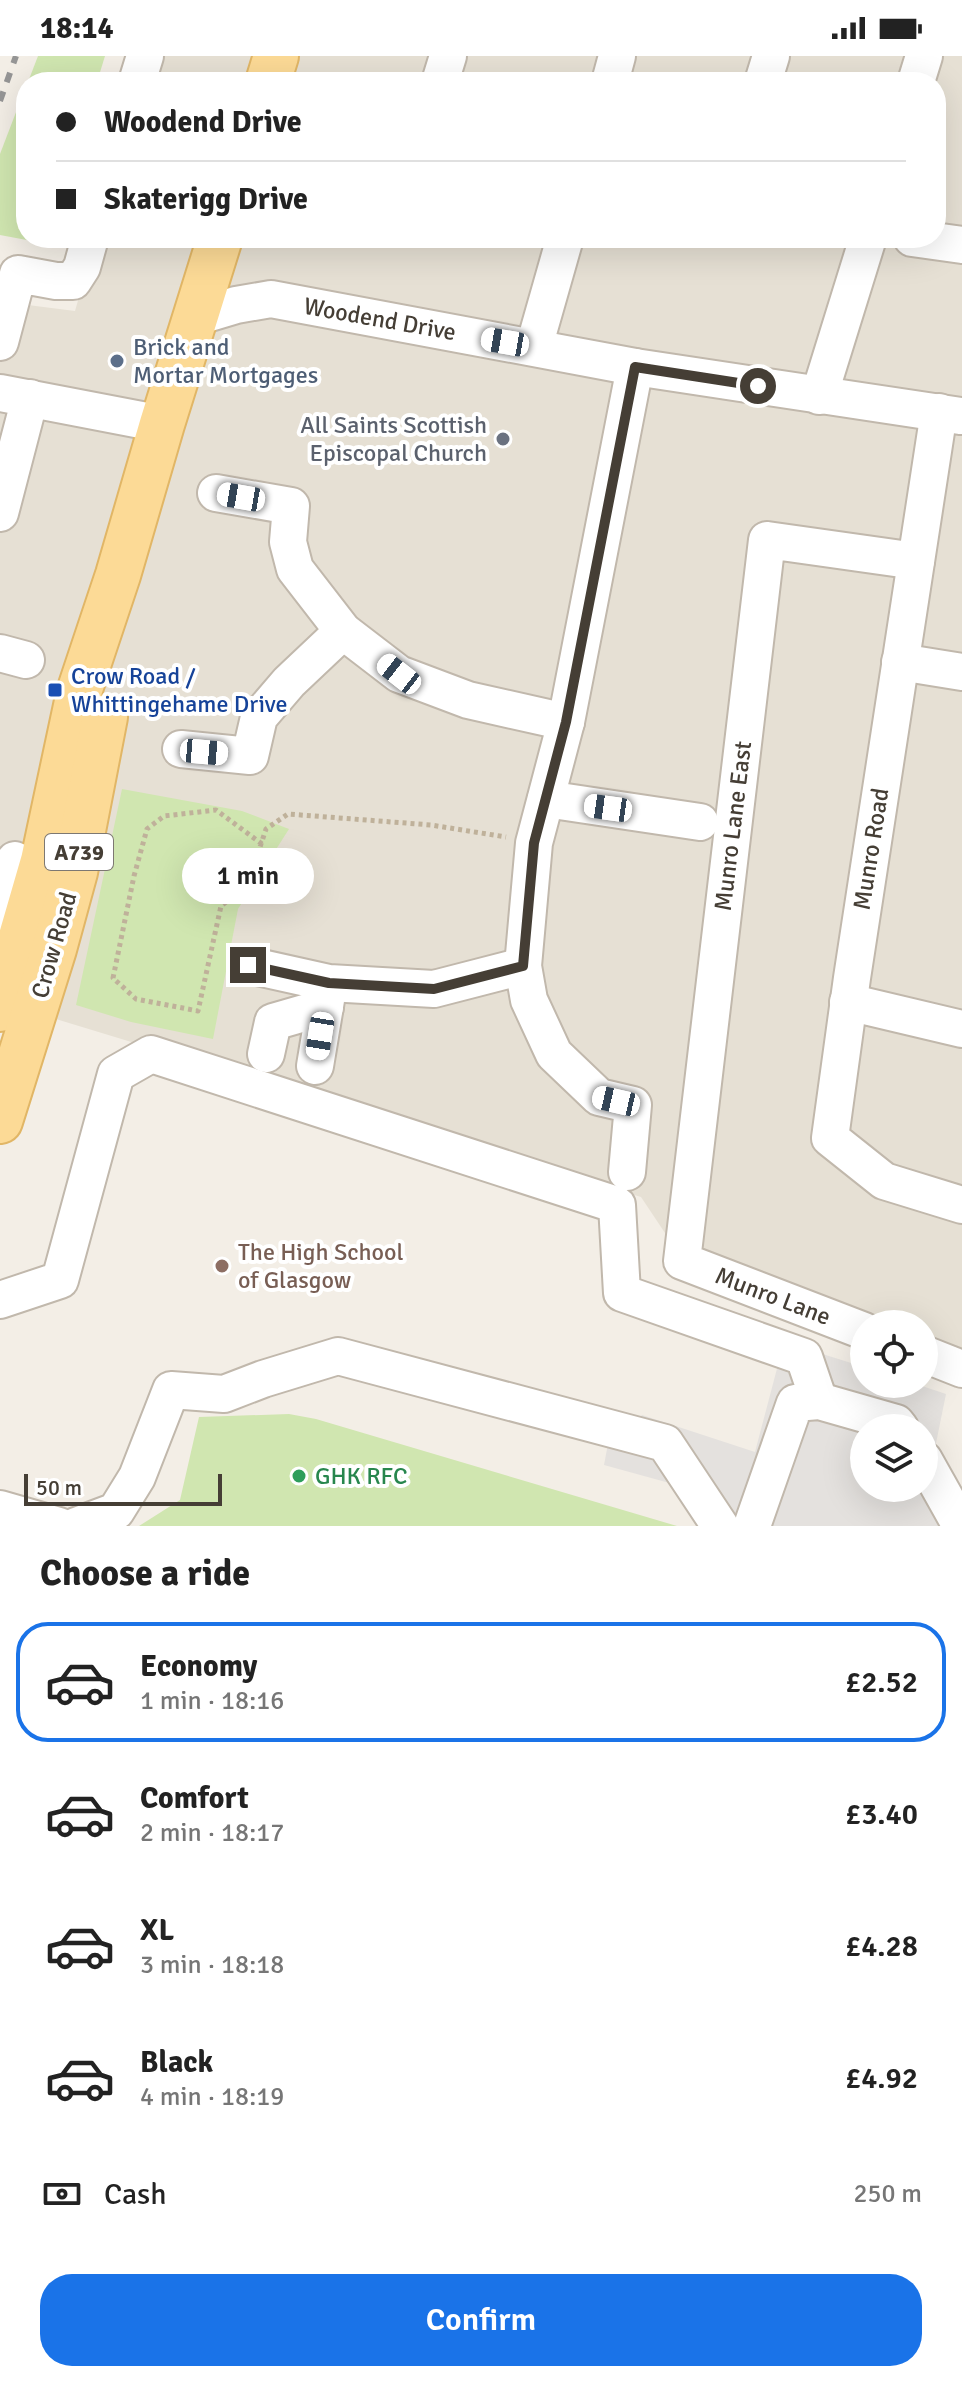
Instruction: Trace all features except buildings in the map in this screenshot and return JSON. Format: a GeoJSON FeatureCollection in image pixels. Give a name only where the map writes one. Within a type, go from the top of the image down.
{"type":"FeatureCollection","features":[{"type":"Feature","properties":{"kind":"main road","name":"Crow Road"},"geometry":{"type":"LineString","coordinates":[[0,1009],[43,861],[79,692],[118,575],[217,248]]}},
{"type":"Feature","properties":{"kind":"main road","name":"Crow Road"},"geometry":{"type":"LineString","coordinates":[[0,1121],[75,872],[109,697],[118,575]]}},
{"type":"Feature","properties":{"kind":"street"},"geometry":{"type":"LineString","coordinates":[[0,342],[18,274],[73,281],[82,267],[87,248]]}},
{"type":"Feature","properties":{"kind":"street","name":"Woodend Drive"},"geometry":{"type":"LineString","coordinates":[[219,248],[246,285],[271,299],[635,367],[950,414]]}},
{"type":"Feature","properties":{"kind":"street"},"geometry":{"type":"LineString","coordinates":[[534,347],[562,248]]}},
{"type":"Feature","properties":{"kind":"street"},"geometry":{"type":"LineString","coordinates":[[819,396],[865,248]]}},
{"type":"Feature","properties":{"kind":"street","name":"Woodend Drive"},"geometry":{"type":"LineString","coordinates":[[196,317],[271,299]]}},
{"type":"Feature","properties":{"kind":"street"},"geometry":{"type":"LineString","coordinates":[[627,1172],[633,1105],[599,1097],[554,1054],[529,1000],[523,966],[534,843],[566,722],[635,367]]}},
{"type":"Feature","properties":{"kind":"street"},"geometry":{"type":"LineString","coordinates":[[0,513],[15,396],[162,424]]}},
{"type":"Feature","properties":{"kind":"street","name":"Munro Road"},"geometry":{"type":"LineString","coordinates":[[950,414],[916,561],[830,1138],[884,1181],[962,1205]]}},
{"type":"Feature","properties":{"kind":"street"},"geometry":{"type":"LineString","coordinates":[[216,493],[291,506],[288,542],[295,569],[343,631],[399,674],[468,700],[566,722]]}},
{"type":"Feature","properties":{"kind":"street","name":"Munro Lane East"},"geometry":{"type":"LineString","coordinates":[[682,1261],[767,540],[916,561]]}},
{"type":"Feature","properties":{"kind":"street"},"geometry":{"type":"LineString","coordinates":[[181,749],[250,756],[259,717],[289,682],[343,631]]}},
{"type":"Feature","properties":{"kind":"street"},"geometry":{"type":"LineString","coordinates":[[900,662],[962,672]]}},
{"type":"Feature","properties":{"kind":"street"},"geometry":{"type":"LineString","coordinates":[[546,799],[700,822]]}},
{"type":"Feature","properties":{"kind":"street"},"geometry":{"type":"LineString","coordinates":[[0,915],[15,860]]}},
{"type":"Feature","properties":{"kind":"street"},"geometry":{"type":"LineString","coordinates":[[248,965],[327,995]]}},
{"type":"Feature","properties":{"kind":"street"},"geometry":{"type":"LineString","coordinates":[[266,1054],[273,1022],[327,995],[434,989],[523,966]]}},
{"type":"Feature","properties":{"kind":"street"},"geometry":{"type":"LineString","coordinates":[[315,1066],[327,995]]}},
{"type":"Feature","properties":{"kind":"street"},"geometry":{"type":"LineString","coordinates":[[848,1002],[962,1029]]}},
{"type":"Feature","properties":{"kind":"street"},"geometry":{"type":"LineString","coordinates":[[0,1300],[60,1280],[116,1074],[151,1054],[617,1205],[622,1293],[804,1357],[819,1401]]}},
{"type":"Feature","properties":{"kind":"street","name":"Munro Lane"},"geometry":{"type":"LineString","coordinates":[[682,1261],[850,1326]]}},
{"type":"Feature","properties":{"kind":"street"},"geometry":{"type":"LineString","coordinates":[[76,1526],[116,1511],[137,1477],[171,1390],[224,1394],[338,1356],[665,1443],[720,1526]]}},
{"type":"Feature","properties":{"kind":"street"},"geometry":{"type":"LineString","coordinates":[[938,1360],[962,1369]]}},
{"type":"Feature","properties":{"kind":"street"},"geometry":{"type":"LineString","coordinates":[[752,1526],[795,1403],[819,1401],[864,1414]]}},
{"type":"Feature","properties":{"kind":"street"},"geometry":{"type":"LineString","coordinates":[[938,1485],[961,1526]]}},
{"type":"Feature","properties":{"kind":"street"},"geometry":{"type":"LineString","coordinates":[[0,1509],[59,1526]]}},
{"type":"Feature","properties":{"kind":"path"},"geometry":{"type":"LineString","coordinates":[[262,844],[216,810],[164,816],[147,829],[113,978],[136,999],[198,1011],[221,906],[247,886],[262,844],[266,829],[288,814],[431,825],[534,843]]}},
{"type":"Feature","properties":{"kind":"shaded area"},"geometry":{"type":"Polygon","coordinates":[[[147,56],[962,56],[962,1364],[938,1355],[938,1310],[850,1310],[850,1319],[683,1260],[641,1197],[0,1002],[0,332],[20,304],[75,311],[93,248],[946,248],[946,72],[142,72],[147,56]]]}},
{"type":"Feature","properties":{"kind":"shaded area"},"geometry":{"type":"Polygon","coordinates":[[[784,1342],[850,1363],[850,1398],[938,1398],[938,1391],[946,1394],[938,1433],[938,1414],[850,1414],[850,1502],[938,1502],[938,1457],[956,1476],[962,1488],[962,1526],[699,1526],[673,1484],[604,1465],[613,1417],[633,1424],[642,1415],[755,1452],[784,1342]]]}},
{"type":"Feature","properties":{"kind":"green space"},"geometry":{"type":"Polygon","coordinates":[[[38,56],[105,56],[100,72],[32,72],[38,56]]]}},
{"type":"Feature","properties":{"kind":"green space"},"geometry":{"type":"Polygon","coordinates":[[[16,112],[16,238],[0,235],[0,154],[16,112]]]}},
{"type":"Feature","properties":{"kind":"green space"},"geometry":{"type":"Polygon","coordinates":[[[122,789],[242,811],[289,829],[238,909],[213,1039],[131,1022],[76,1005],[122,789]]]}},
{"type":"Feature","properties":{"kind":"green space"},"geometry":{"type":"Polygon","coordinates":[[[289,1414],[316,1419],[677,1526],[139,1526],[180,1500],[199,1417],[289,1414]]]}},
{"type":"Feature","properties":{"kind":"railway"},"geometry":{"type":"LineString","coordinates":[[0,101],[16,56]]}},
{"type":"Feature","properties":{"kind":"place","name":"Brick and Mortar Mortgages"},"geometry":{"type":"Point","coordinates":[117,361]}},
{"type":"Feature","properties":{"kind":"place","name":"All Saints Scottish Episcopal Church"},"geometry":{"type":"Point","coordinates":[503,439]}},
{"type":"Feature","properties":{"kind":"place","name":"Crow Road / Whittingehame Drive"},"geometry":{"type":"Point","coordinates":[55,690]}},
{"type":"Feature","properties":{"kind":"place","name":"The High School of Glasgow"},"geometry":{"type":"Point","coordinates":[222,1266]}},
{"type":"Feature","properties":{"kind":"place","name":"GHK RFC"},"geometry":{"type":"Point","coordinates":[299,1476]}},
{"type":"Feature","properties":{"kind":"route"},"geometry":{"type":"LineString","coordinates":[[248,965],[329,983],[434,989],[523,966],[534,843],[566,722],[635,367],[758,386]]}}]}
